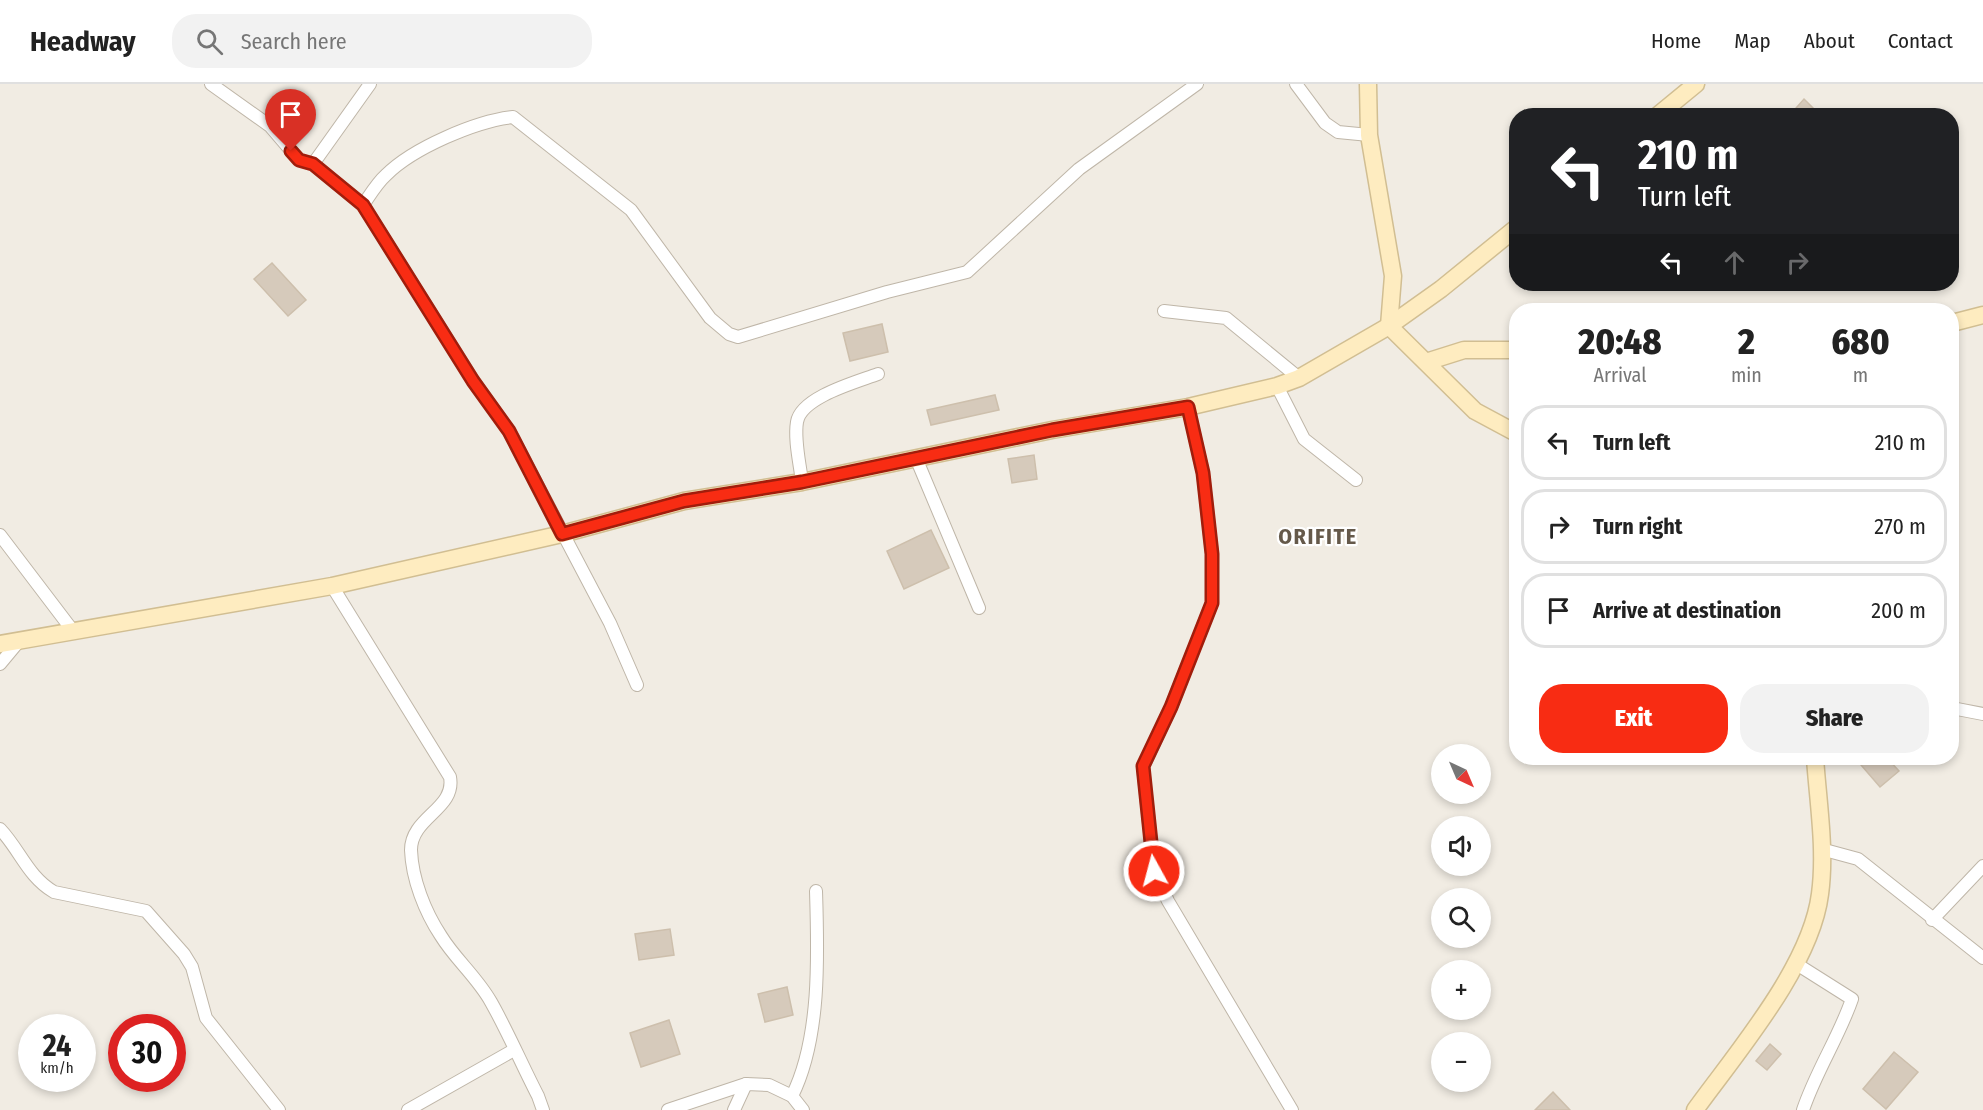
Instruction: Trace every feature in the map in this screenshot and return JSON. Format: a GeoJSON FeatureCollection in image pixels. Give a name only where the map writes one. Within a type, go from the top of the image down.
{"type":"FeatureCollection","features":[{"type":"Feature","properties":{"kind":"street"},"geometry":{"type":"LineString","coordinates":[[211,84],[270,126],[299,160],[313,164],[363,205],[473,381],[509,431],[610,623],[638,685]]}},
{"type":"Feature","properties":{"kind":"street"},"geometry":{"type":"LineString","coordinates":[[313,164],[370,84]]}},
{"type":"Feature","properties":{"kind":"street"},"geometry":{"type":"LineString","coordinates":[[363,205],[386,175],[410,158],[462,130],[491,119],[513,117],[631,210],[710,318],[729,334],[738,337],[887,292],[967,272],[1079,169],[1197,84]]}},
{"type":"Feature","properties":{"kind":"street"},"geometry":{"type":"LineString","coordinates":[[1296,84],[1325,123],[1338,132],[1369,135]]}},
{"type":"Feature","properties":{"kind":"street"},"geometry":{"type":"LineString","coordinates":[[1368,84],[1369,135],[1393,276],[1389,326]]}},
{"type":"Feature","properties":{"kind":"street"},"geometry":{"type":"LineString","coordinates":[[1666,108],[1696,84]]}},
{"type":"Feature","properties":{"kind":"street"},"geometry":{"type":"LineString","coordinates":[[0,644],[332,586],[562,534],[684,501],[802,482],[916,458],[1188,407],[1277,386],[1299,378],[1389,326],[1441,289],[1509,234]]}},
{"type":"Feature","properties":{"kind":"street"},"geometry":{"type":"LineString","coordinates":[[1164,311],[1226,318],[1299,378]]}},
{"type":"Feature","properties":{"kind":"street"},"geometry":{"type":"LineString","coordinates":[[1959,321],[1983,315]]}},
{"type":"Feature","properties":{"kind":"street"},"geometry":{"type":"LineString","coordinates":[[1389,326],[1475,411],[1509,429]]}},
{"type":"Feature","properties":{"kind":"street"},"geometry":{"type":"LineString","coordinates":[[1426,362],[1464,350],[1509,350]]}},
{"type":"Feature","properties":{"kind":"street"},"geometry":{"type":"LineString","coordinates":[[802,482],[797,422],[803,409],[817,398],[878,374]]}},
{"type":"Feature","properties":{"kind":"street"},"geometry":{"type":"LineString","coordinates":[[1277,386],[1304,439],[1356,480]]}},
{"type":"Feature","properties":{"kind":"street"},"geometry":{"type":"LineString","coordinates":[[1188,407],[1203,473],[1212,554],[1212,603],[1171,707],[1143,766],[1154,871],[1168,901],[1292,1110]]}},
{"type":"Feature","properties":{"kind":"street"},"geometry":{"type":"LineString","coordinates":[[916,458],[980,608]]}},
{"type":"Feature","properties":{"kind":"street"},"geometry":{"type":"LineString","coordinates":[[0,535],[73,631]]}},
{"type":"Feature","properties":{"kind":"street"},"geometry":{"type":"LineString","coordinates":[[332,586],[450,777],[452,788],[449,796],[421,824],[413,837],[411,850],[420,894],[441,937],[490,1000],[543,1110]]}},
{"type":"Feature","properties":{"kind":"street"},"geometry":{"type":"LineString","coordinates":[[0,664],[20,640]]}},
{"type":"Feature","properties":{"kind":"street"},"geometry":{"type":"LineString","coordinates":[[1959,709],[1983,714]]}},
{"type":"Feature","properties":{"kind":"street"},"geometry":{"type":"LineString","coordinates":[[1695,1110],[1760,1019],[1795,963],[1810,933],[1820,895],[1821,849],[1815,765]]}},
{"type":"Feature","properties":{"kind":"street"},"geometry":{"type":"LineString","coordinates":[[0,829],[42,885],[54,892],[146,911],[162,927],[192,967],[206,1018],[279,1110]]}},
{"type":"Feature","properties":{"kind":"street"},"geometry":{"type":"LineString","coordinates":[[1821,849],[1858,859],[1932,920],[1983,958]]}},
{"type":"Feature","properties":{"kind":"street"},"geometry":{"type":"LineString","coordinates":[[1932,920],[1983,866]]}},
{"type":"Feature","properties":{"kind":"street"},"geometry":{"type":"LineString","coordinates":[[792,1096],[802,1075],[810,1036],[818,939],[816,891]]}},
{"type":"Feature","properties":{"kind":"street"},"geometry":{"type":"LineString","coordinates":[[1795,963],[1852,999],[1842,1028],[1812,1085],[1803,1110]]}},
{"type":"Feature","properties":{"kind":"street"},"geometry":{"type":"LineString","coordinates":[[408,1110],[514,1050]]}},
{"type":"Feature","properties":{"kind":"street"},"geometry":{"type":"LineString","coordinates":[[734,1110],[746,1084]]}},
{"type":"Feature","properties":{"kind":"street"},"geometry":{"type":"LineString","coordinates":[[668,1110],[746,1084],[769,1085],[792,1096],[803,1110]]}},
{"type":"Feature","properties":{"kind":"building"},"geometry":{"type":"Polygon","coordinates":[[[1804,99],[1813,108],[1796,108],[1804,99]]]}},
{"type":"Feature","properties":{"kind":"building"},"geometry":{"type":"Polygon","coordinates":[[[272,263],[306,300],[288,316],[254,279],[272,263]]]}},
{"type":"Feature","properties":{"kind":"building"},"geometry":{"type":"Polygon","coordinates":[[[882,324],[888,352],[850,361],[843,333],[882,324]]]}},
{"type":"Feature","properties":{"kind":"building"},"geometry":{"type":"Polygon","coordinates":[[[995,395],[999,410],[931,425],[927,410],[995,395]]]}},
{"type":"Feature","properties":{"kind":"building"},"geometry":{"type":"Polygon","coordinates":[[[1034,455],[1037,479],[1012,483],[1008,459],[1034,455]]]}},
{"type":"Feature","properties":{"kind":"building"},"geometry":{"type":"Polygon","coordinates":[[[931,530],[949,568],[904,589],[887,551],[931,530]]]}},
{"type":"Feature","properties":{"kind":"building"},"geometry":{"type":"Polygon","coordinates":[[[1861,765],[1893,765],[1899,771],[1880,787],[1861,765]]]}},
{"type":"Feature","properties":{"kind":"building"},"geometry":{"type":"Polygon","coordinates":[[[670,929],[674,955],[639,960],[635,934],[670,929]]]}},
{"type":"Feature","properties":{"kind":"building"},"geometry":{"type":"Polygon","coordinates":[[[787,987],[793,1015],[765,1022],[758,994],[787,987]]]}},
{"type":"Feature","properties":{"kind":"building"},"geometry":{"type":"Polygon","coordinates":[[[669,1020],[680,1054],[641,1067],[630,1033],[669,1020]]]}},
{"type":"Feature","properties":{"kind":"building"},"geometry":{"type":"Polygon","coordinates":[[[1770,1044],[1781,1054],[1767,1070],[1756,1061],[1770,1044]]]}},
{"type":"Feature","properties":{"kind":"building"},"geometry":{"type":"Polygon","coordinates":[[[1894,1052],[1918,1072],[1886,1109],[1863,1089],[1894,1052]]]}},
{"type":"Feature","properties":{"kind":"building"},"geometry":{"type":"Polygon","coordinates":[[[1553,1092],[1570,1110],[1535,1110],[1553,1092]]]}},
{"type":"Feature","properties":{"kind":"district","name":"ORIFITE"},"geometry":{"type":"Point","coordinates":[1318,536]}},
{"type":"Feature","properties":{"kind":"route"},"geometry":{"type":"LineString","coordinates":[[291,151],[299,160],[313,164],[363,205],[473,381],[509,431],[562,534],[684,501],[802,482],[1052,430],[1188,407],[1203,473],[1212,554],[1212,603],[1171,707],[1143,766],[1154,871]]}}]}
